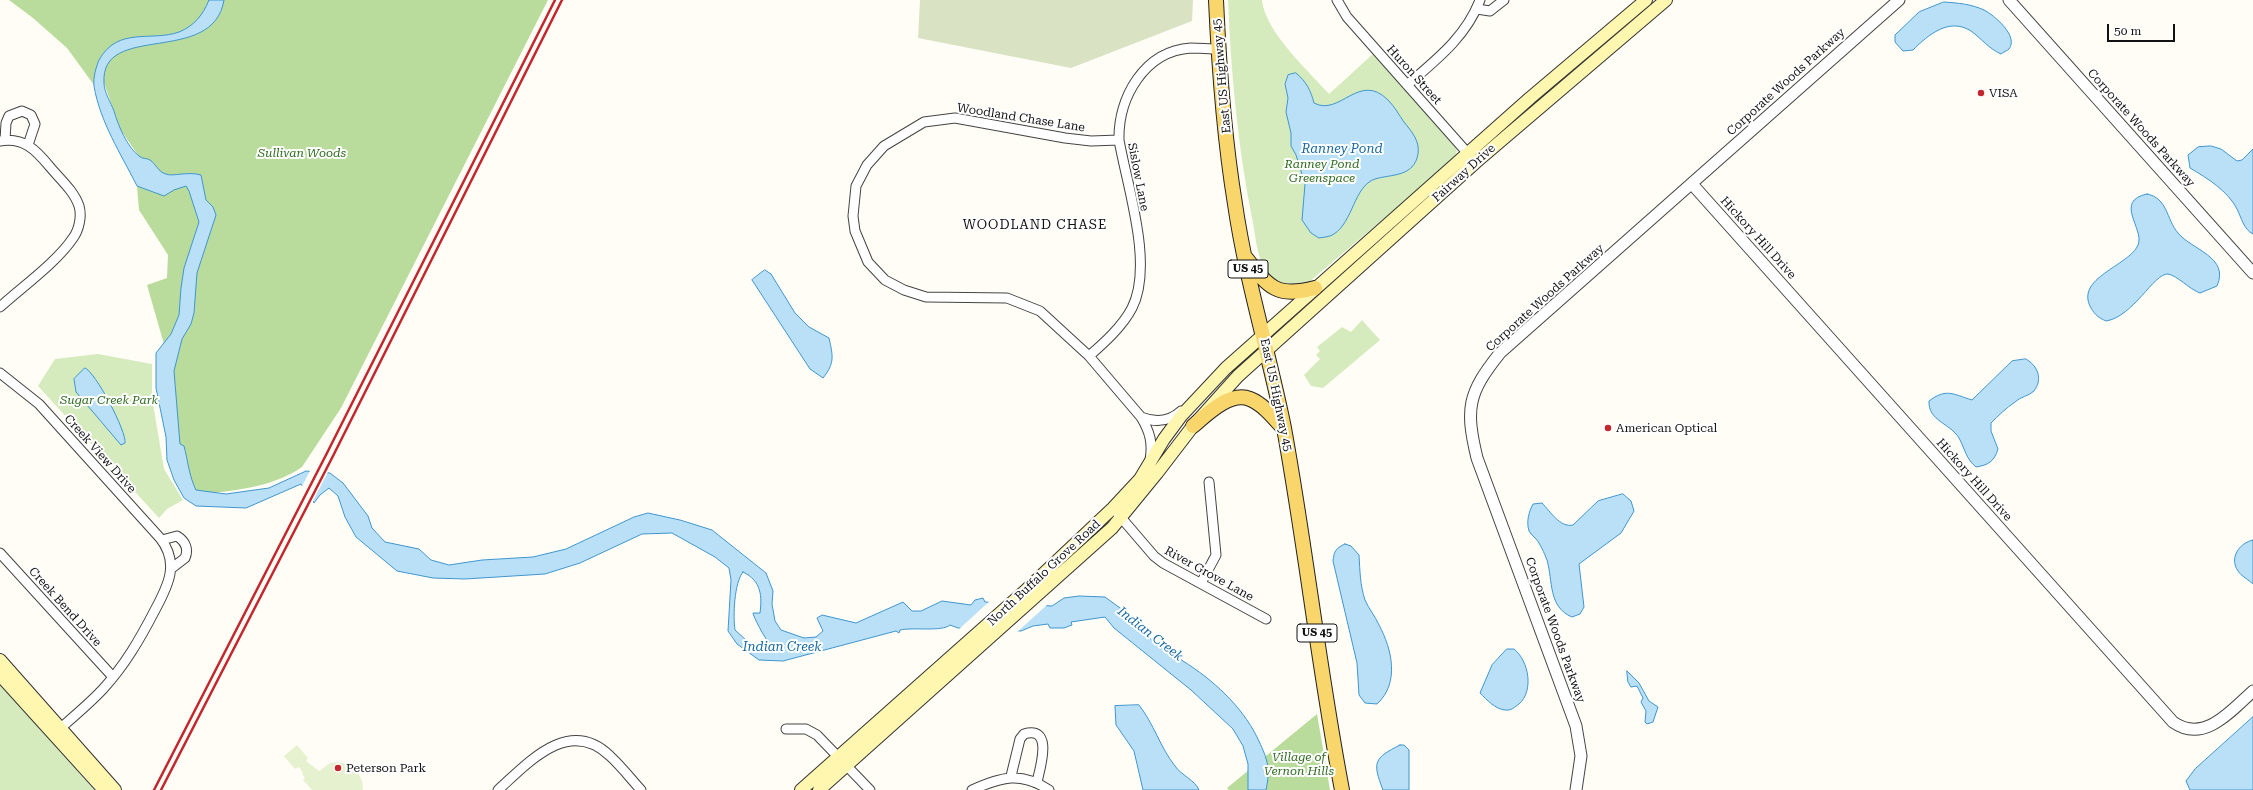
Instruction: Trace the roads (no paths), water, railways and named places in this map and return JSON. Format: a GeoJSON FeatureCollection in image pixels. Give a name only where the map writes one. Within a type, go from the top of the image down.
{"type":"FeatureCollection","features":[{"type":"Feature","properties":{"kind":"main road","name":"East US Highway 45"},"geometry":{"type":"LineString","coordinates":[[1216,0],[1218,49],[1235,204],[1262,334],[1267,350],[1300,520],[1333,742],[1342,790]]}},
{"type":"Feature","properties":{"kind":"main road","name":"Fairway Drive"},"geometry":{"type":"LineString","coordinates":[[1267,350],[1471,158],[1530,98],[1646,0]]}},
{"type":"Feature","properties":{"kind":"main road","name":"Fairway Drive"},"geometry":{"type":"LineString","coordinates":[[1262,334],[1471,158],[1666,0]]}},
{"type":"Feature","properties":{"kind":"main road"},"geometry":{"type":"LineString","coordinates":[[1245,256],[1261,277],[1280,291],[1299,292],[1315,288]]}},
{"type":"Feature","properties":{"kind":"main road","name":"North Buffalo Grove Road"},"geometry":{"type":"LineString","coordinates":[[1028,596],[1113,508],[1149,466],[1164,439],[1181,416],[1262,334]]}},
{"type":"Feature","properties":{"kind":"main road","name":"North Buffalo Grove Road"},"geometry":{"type":"LineString","coordinates":[[801,790],[843,761],[1028,596],[1121,518],[1193,426],[1238,376],[1267,350]]}},
{"type":"Feature","properties":{"kind":"main road"},"geometry":{"type":"LineString","coordinates":[[1193,426],[1215,407],[1233,399],[1250,399],[1263,407],[1283,428]]}},
{"type":"Feature","properties":{"kind":"main road"},"geometry":{"type":"LineString","coordinates":[[0,660],[104,790]]}},
{"type":"Feature","properties":{"kind":"main road"},"geometry":{"type":"LineString","coordinates":[[0,675],[115,790]]}},
{"type":"Feature","properties":{"kind":"main road","name":"North Buffalo Grove Road"},"geometry":{"type":"LineString","coordinates":[[819,790],[843,761]]}},
{"type":"Feature","properties":{"kind":"street","name":"Huron Street"},"geometry":{"type":"LineString","coordinates":[[1338,0],[1347,17],[1471,158]]}},
{"type":"Feature","properties":{"kind":"street"},"geometry":{"type":"LineString","coordinates":[[1407,86],[1452,46],[1461,35],[1479,4],[1490,11],[1504,0]]}},
{"type":"Feature","properties":{"kind":"street","name":"Corporate Woods Parkway"},"geometry":{"type":"LineString","coordinates":[[1576,790],[1580,756],[1576,726],[1477,458],[1471,430],[1472,401],[1482,376],[1500,353],[1899,0]]}},
{"type":"Feature","properties":{"kind":"street","name":"Corporate Woods Parkway"},"geometry":{"type":"LineString","coordinates":[[2009,0],[2253,273]]}},
{"type":"Feature","properties":{"kind":"street","name":"Sislow Lane"},"geometry":{"type":"LineString","coordinates":[[1089,356],[1117,329],[1132,308],[1141,282],[1140,256],[1119,140],[1118,126],[1123,104],[1131,88],[1148,66],[1161,57],[1191,48],[1218,49]]}},
{"type":"Feature","properties":{"kind":"street"},"geometry":{"type":"LineString","coordinates":[[0,307],[63,250],[74,237],[79,222],[79,207],[73,194],[35,149],[17,141],[3,140],[9,116],[22,111],[31,115],[35,124],[28,145]]}},
{"type":"Feature","properties":{"kind":"street","name":"Woodland Chase Lane"},"geometry":{"type":"LineString","coordinates":[[1119,140],[1091,141],[1065,138],[955,118],[924,122],[906,131],[884,146],[866,165],[856,186],[853,216],[855,231],[868,262],[885,280],[904,290],[926,297],[1007,298],[1040,311],[1066,332],[1089,356],[1141,417],[1150,434],[1152,451],[1149,466]]}},
{"type":"Feature","properties":{"kind":"street","name":"Hickory Hill Drive"},"geometry":{"type":"LineString","coordinates":[[1692,184],[2173,722],[2188,729],[2204,729],[2222,719],[2253,691]]}},
{"type":"Feature","properties":{"kind":"street","name":"Creek View Drive"},"geometry":{"type":"LineString","coordinates":[[0,373],[39,404],[162,540],[170,554],[172,568]]}},
{"type":"Feature","properties":{"kind":"street"},"geometry":{"type":"LineString","coordinates":[[1141,417],[1160,422],[1170,419],[1180,412],[1201,386],[1208,381],[1215,380]]}},
{"type":"Feature","properties":{"kind":"street"},"geometry":{"type":"LineString","coordinates":[[1201,583],[1216,555],[1209,482]]}},
{"type":"Feature","properties":{"kind":"street","name":"River Grove Lane"},"geometry":{"type":"LineString","coordinates":[[1113,508],[1154,556],[1163,563],[1266,619]]}},
{"type":"Feature","properties":{"kind":"street"},"geometry":{"type":"LineString","coordinates":[[57,732],[90,702],[113,677],[141,637],[167,586],[172,568],[185,558],[185,544],[177,536],[162,540]]}},
{"type":"Feature","properties":{"kind":"street","name":"Creek Bend Drive"},"geometry":{"type":"LineString","coordinates":[[0,553],[113,677]]}},
{"type":"Feature","properties":{"kind":"street"},"geometry":{"type":"LineString","coordinates":[[786,729],[806,729],[817,735],[870,790]]}},
{"type":"Feature","properties":{"kind":"street"},"geometry":{"type":"LineString","coordinates":[[1011,776],[1020,739],[1024,734],[1036,734],[1040,737],[1044,748],[1037,782]]}},
{"type":"Feature","properties":{"kind":"street"},"geometry":{"type":"LineString","coordinates":[[498,790],[549,747],[562,742],[576,741],[589,743],[610,755],[641,790]]}},
{"type":"Feature","properties":{"kind":"street"},"geometry":{"type":"LineString","coordinates":[[972,790],[1011,776],[1037,782],[1050,790]]}},
{"type":"Feature","properties":{"kind":"water","name":"Indian Creek"},"geometry":{"type":"Polygon","coordinates":[[[209,0],[224,0],[216,20],[200,33],[180,39],[137,47],[120,53],[108,64],[104,83],[106,94],[121,129],[135,152],[140,157],[150,160],[161,172],[166,174],[201,175],[206,200],[213,207],[216,215],[197,273],[194,313],[191,324],[182,339],[174,371],[180,444],[184,446],[190,474],[196,490],[226,494],[269,488],[306,471],[330,473],[343,483],[368,516],[372,528],[385,542],[419,549],[431,560],[449,565],[482,560],[533,557],[566,549],[634,517],[648,513],[680,520],[712,530],[766,573],[773,591],[772,604],[775,621],[781,630],[804,638],[816,637],[823,631],[817,618],[822,615],[856,623],[903,602],[912,611],[921,611],[942,601],[971,605],[975,600],[983,598],[985,602],[1052,606],[1064,598],[1079,596],[1105,597],[1131,616],[1141,620],[1149,636],[1157,645],[1205,676],[1225,694],[1243,714],[1257,737],[1266,757],[1268,775],[1266,790],[1248,790],[1248,764],[1243,746],[1233,729],[1191,690],[1114,628],[1105,617],[1071,622],[1072,625],[1064,628],[1050,628],[1048,624],[1033,626],[1021,631],[958,628],[950,625],[934,629],[906,629],[900,630],[899,633],[896,631],[783,661],[759,660],[737,644],[728,631],[731,580],[729,568],[715,557],[672,533],[642,534],[580,563],[545,574],[465,579],[433,578],[397,571],[356,537],[345,517],[338,496],[329,488],[320,495],[314,503],[301,484],[246,508],[196,506],[184,498],[174,480],[167,460],[166,437],[156,388],[156,353],[171,334],[179,315],[184,268],[199,222],[186,186],[174,190],[164,196],[137,186],[106,125],[97,99],[94,80],[99,60],[107,49],[116,43],[125,39],[168,35],[184,30],[194,23],[209,0]],[[743,572],[736,591],[734,608],[735,630],[747,641],[763,648],[768,645],[768,641],[759,627],[753,613],[760,613],[761,595],[754,580],[743,572]]]}},
{"type":"Feature","properties":{"kind":"water"},"geometry":{"type":"Polygon","coordinates":[[[1944,2],[1969,5],[1984,10],[1999,21],[2008,32],[2011,38],[2009,49],[2001,54],[1996,52],[1971,31],[1963,27],[1955,26],[1947,27],[1932,34],[1913,50],[1903,51],[1895,42],[1895,35],[1919,12],[1944,2]]]}},
{"type":"Feature","properties":{"kind":"water","name":"Ranney Pond"},"geometry":{"type":"Polygon","coordinates":[[[1296,73],[1308,86],[1314,103],[1323,106],[1341,101],[1359,92],[1368,90],[1378,92],[1393,105],[1417,141],[1418,145],[1418,154],[1412,167],[1407,171],[1375,179],[1368,183],[1362,189],[1340,228],[1332,235],[1327,237],[1319,238],[1311,233],[1302,220],[1305,184],[1296,155],[1291,146],[1291,133],[1286,112],[1288,98],[1285,84],[1288,75],[1296,73]]]}},
{"type":"Feature","properties":{"kind":"water"},"geometry":{"type":"Polygon","coordinates":[[[2211,146],[2221,149],[2237,161],[2242,160],[2253,149],[2253,234],[2247,230],[2237,209],[2228,196],[2210,181],[2190,168],[2188,155],[2198,147],[2211,146]]]}},
{"type":"Feature","properties":{"kind":"water"},"geometry":{"type":"Polygon","coordinates":[[[2147,194],[2154,196],[2163,204],[2174,227],[2184,239],[2208,255],[2214,261],[2220,276],[2217,286],[2200,293],[2168,274],[2156,280],[2125,312],[2116,318],[2106,321],[2097,316],[2091,308],[2088,298],[2090,288],[2096,280],[2133,253],[2138,245],[2138,231],[2132,216],[2132,203],[2137,198],[2147,194]]]}},
{"type":"Feature","properties":{"kind":"water"},"geometry":{"type":"Polygon","coordinates":[[[765,270],[771,274],[795,313],[809,327],[829,338],[832,359],[830,368],[823,378],[810,369],[752,280],[765,270]]]}},
{"type":"Feature","properties":{"kind":"water"},"geometry":{"type":"Polygon","coordinates":[[[2026,359],[2034,365],[2038,373],[2039,377],[2037,386],[2032,393],[2017,400],[2005,409],[1991,423],[1991,431],[1998,449],[1995,457],[1990,462],[1976,467],[1968,457],[1955,433],[1932,413],[1929,401],[1945,393],[1955,394],[1972,400],[2012,361],[2026,359]]]}},
{"type":"Feature","properties":{"kind":"water"},"geometry":{"type":"Polygon","coordinates":[[[85,368],[96,379],[110,402],[124,437],[125,443],[121,445],[76,392],[74,379],[85,368]]]}},
{"type":"Feature","properties":{"kind":"water"},"geometry":{"type":"Polygon","coordinates":[[[1623,494],[1631,501],[1634,511],[1621,533],[1579,564],[1584,607],[1580,614],[1572,617],[1564,613],[1555,600],[1547,560],[1538,542],[1529,531],[1529,513],[1533,504],[1542,503],[1564,524],[1573,525],[1598,501],[1623,494]]]}},
{"type":"Feature","properties":{"kind":"water"},"geometry":{"type":"Polygon","coordinates":[[[2253,540],[2253,584],[2239,573],[2235,566],[2235,556],[2243,544],[2253,540]]]}},
{"type":"Feature","properties":{"kind":"water"},"geometry":{"type":"Polygon","coordinates":[[[1345,544],[1351,546],[1359,555],[1363,594],[1384,634],[1390,655],[1392,666],[1389,686],[1384,696],[1377,704],[1365,703],[1359,695],[1357,663],[1333,561],[1336,550],[1345,544]]]}},
{"type":"Feature","properties":{"kind":"water"},"geometry":{"type":"Polygon","coordinates":[[[1507,649],[1514,649],[1519,654],[1526,668],[1528,684],[1527,692],[1524,698],[1519,704],[1507,710],[1495,706],[1480,693],[1492,665],[1507,649]]]}},
{"type":"Feature","properties":{"kind":"water"},"geometry":{"type":"Polygon","coordinates":[[[1627,671],[1639,683],[1649,701],[1658,707],[1653,722],[1647,724],[1645,722],[1646,711],[1641,702],[1643,698],[1637,686],[1631,687],[1628,682],[1627,671]]]}},
{"type":"Feature","properties":{"kind":"water"},"geometry":{"type":"Polygon","coordinates":[[[1139,705],[1149,720],[1170,759],[1178,769],[1197,786],[1199,790],[1143,790],[1134,751],[1116,725],[1115,706],[1139,705]]]}},
{"type":"Feature","properties":{"kind":"water"},"geometry":{"type":"Polygon","coordinates":[[[2253,717],[2253,790],[2190,790],[2186,781],[2195,769],[2253,717]]]}},
{"type":"Feature","properties":{"kind":"water"},"geometry":{"type":"Polygon","coordinates":[[[1400,745],[1404,745],[1409,750],[1409,790],[1383,790],[1377,773],[1378,762],[1385,754],[1400,745]]]}},
{"type":"Feature","properties":{"kind":"railway"},"geometry":{"type":"LineString","coordinates":[[154,790],[327,453],[555,0]]}},
{"type":"Feature","properties":{"kind":"railway"},"geometry":{"type":"LineString","coordinates":[[161,790],[333,456],[562,0]]}},
{"type":"Feature","properties":{"kind":"place","name":"VISA"},"geometry":{"type":"Point","coordinates":[1981,93]}},
{"type":"Feature","properties":{"kind":"place","name":"American Optical"},"geometry":{"type":"Point","coordinates":[1608,428]}},
{"type":"Feature","properties":{"kind":"place","name":"Peterson Park"},"geometry":{"type":"Point","coordinates":[338,768]}},
{"type":"Feature","properties":{"kind":"district","name":"WOODLAND CHASE"},"geometry":{"type":"Point","coordinates":[1035,225]}},
{"type":"Feature","properties":{"kind":"park label","name":"Sullivan Woods"},"geometry":{"type":"Point","coordinates":[302,153]}},
{"type":"Feature","properties":{"kind":"park label","name":"Ranney Pond Greenspace"},"geometry":{"type":"Point","coordinates":[1322,171]}},
{"type":"Feature","properties":{"kind":"park label","name":"Sugar Creek Park"},"geometry":{"type":"Point","coordinates":[109,400]}},
{"type":"Feature","properties":{"kind":"park label","name":"Village of Vernon Hills"},"geometry":{"type":"Point","coordinates":[1299,764]}}]}
